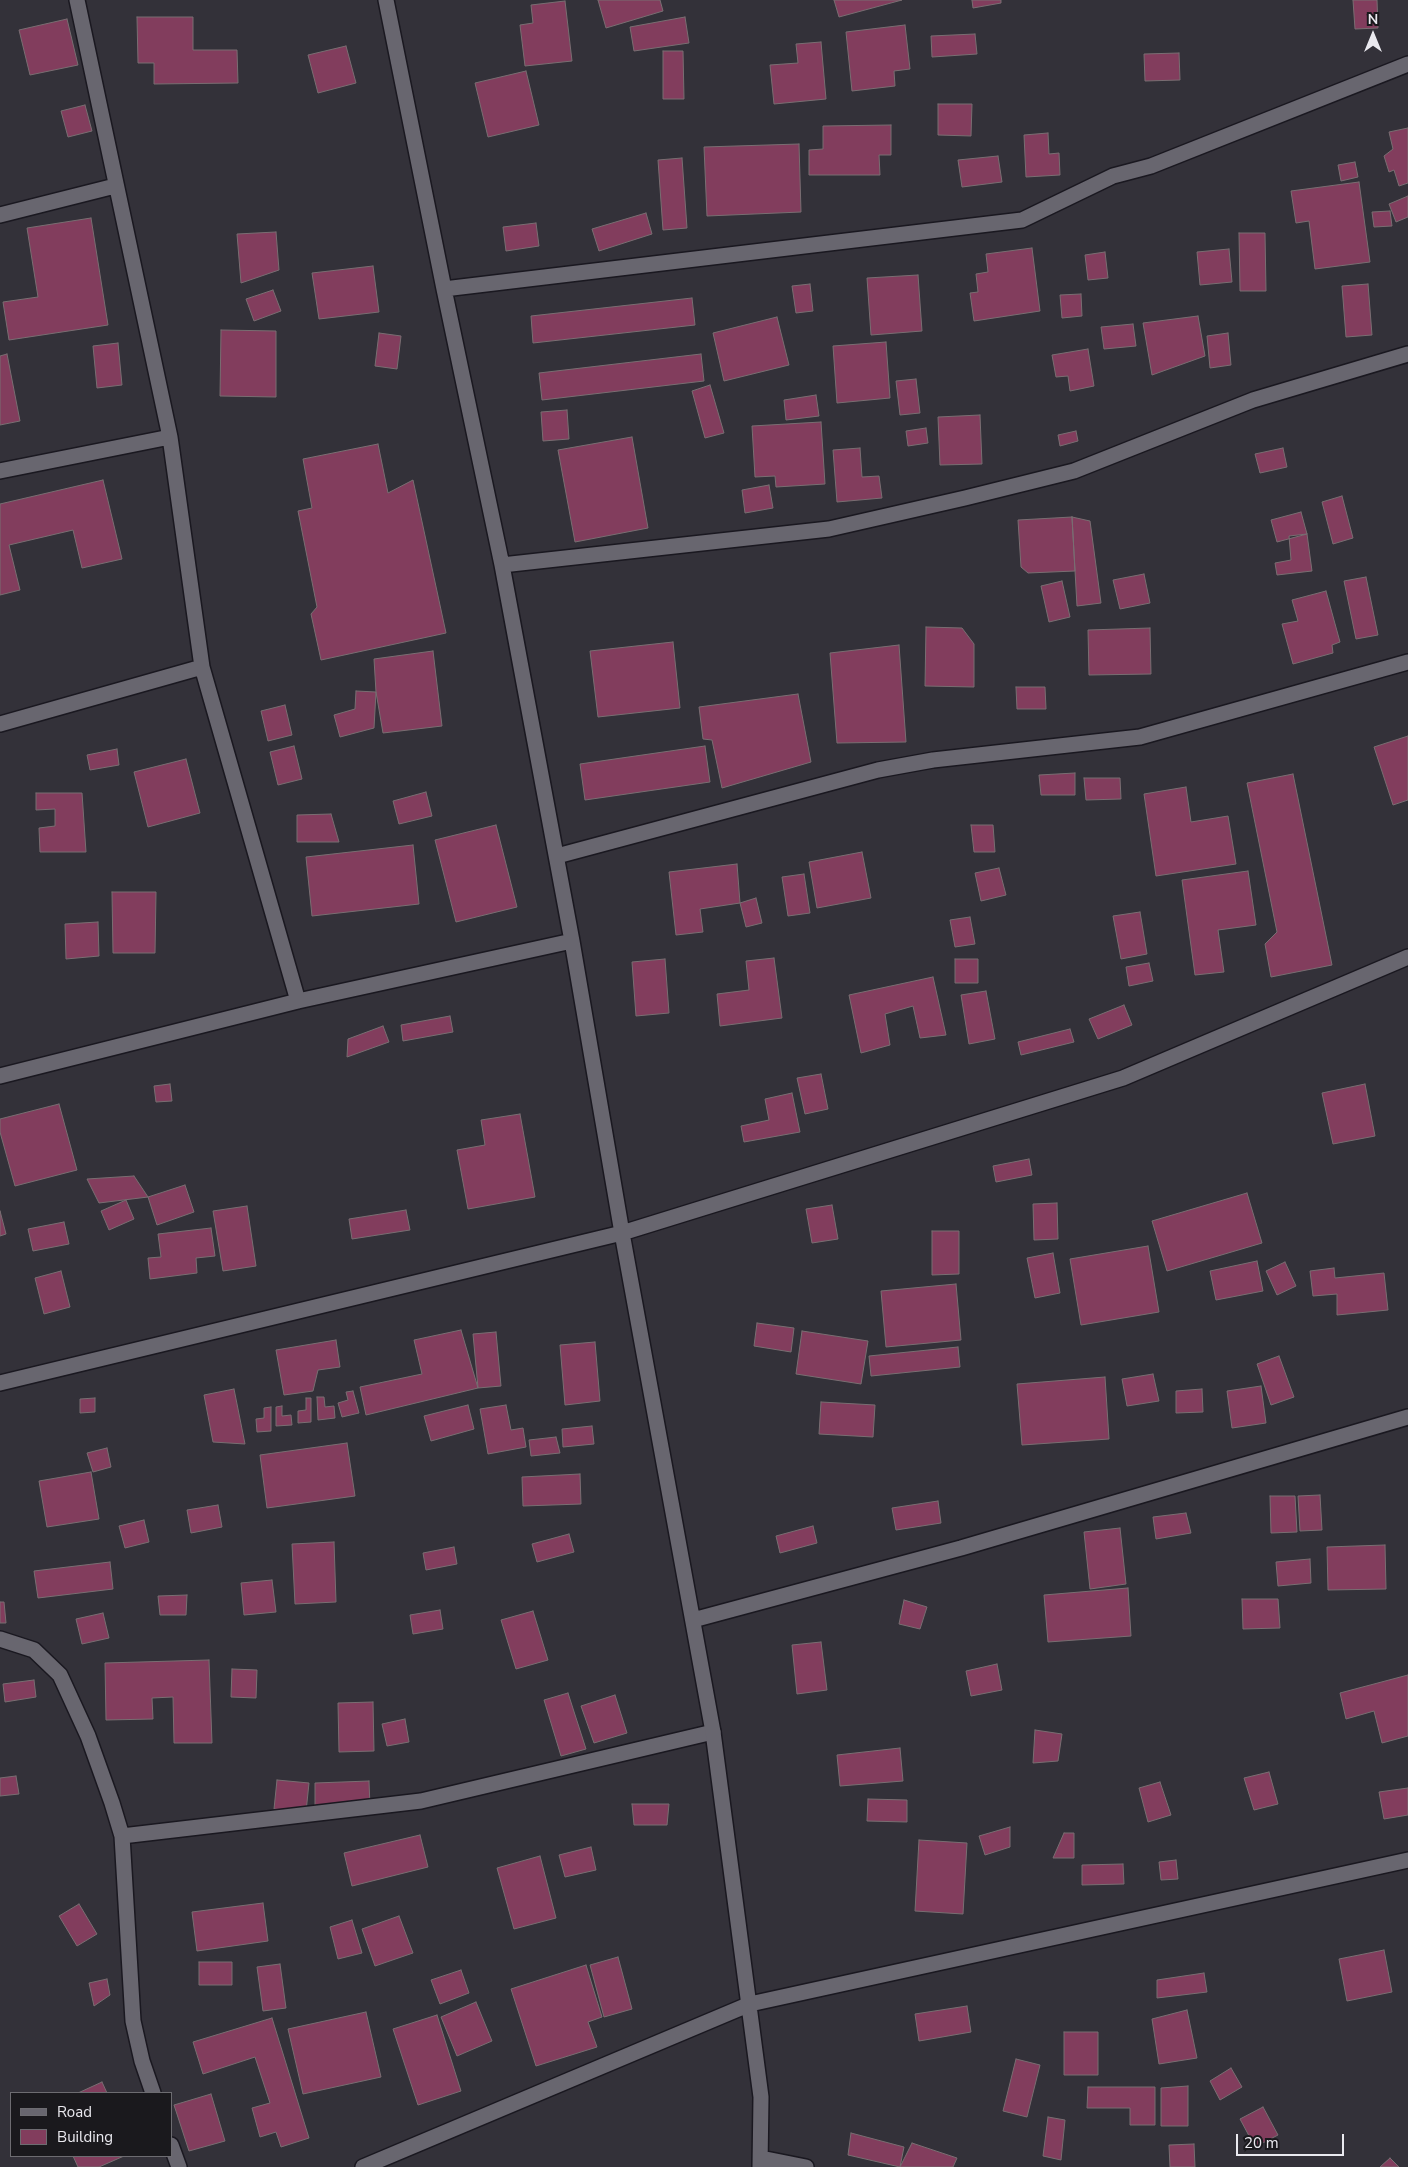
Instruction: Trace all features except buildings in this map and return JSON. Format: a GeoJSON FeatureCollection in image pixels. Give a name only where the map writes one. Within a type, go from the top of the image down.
{"type":"FeatureCollection","features":[{"type":"Feature","properties":{"kind":"street"},"geometry":{"type":"LineString","coordinates":[[77,0],[115,186],[170,437],[202,667],[298,1001]]}},
{"type":"Feature","properties":{"kind":"street"},"geometry":{"type":"LineString","coordinates":[[386,0],[502,565],[557,856],[622,1233],[713,1732],[761,2098],[760,2163],[806,2167]]}},
{"type":"Feature","properties":{"kind":"street"},"geometry":{"type":"LineString","coordinates":[[444,289],[1022,220],[1113,176],[1151,166],[1408,64]]}},
{"type":"Feature","properties":{"kind":"street"},"geometry":{"type":"LineString","coordinates":[[0,215],[115,186]]}},
{"type":"Feature","properties":{"kind":"street"},"geometry":{"type":"LineString","coordinates":[[502,565],[829,529],[955,500],[1074,471],[1252,400],[1408,354]]}},
{"type":"Feature","properties":{"kind":"street"},"geometry":{"type":"LineString","coordinates":[[0,472],[170,437]]}},
{"type":"Feature","properties":{"kind":"street"},"geometry":{"type":"LineString","coordinates":[[557,856],[878,770],[933,760],[1140,737],[1408,662]]}},
{"type":"Feature","properties":{"kind":"street"},"geometry":{"type":"LineString","coordinates":[[0,724],[202,667]]}},
{"type":"Feature","properties":{"kind":"street"},"geometry":{"type":"LineString","coordinates":[[0,1076],[298,1001],[572,941]]}},
{"type":"Feature","properties":{"kind":"street"},"geometry":{"type":"LineString","coordinates":[[0,1383],[622,1233],[1123,1078],[1408,957]]}},
{"type":"Feature","properties":{"kind":"street"},"geometry":{"type":"LineString","coordinates":[[693,1620],[961,1548],[1408,1417]]}},
{"type":"Feature","properties":{"kind":"street"},"geometry":{"type":"LineString","coordinates":[[0,1639],[34,1650],[60,1675],[88,1736],[122,1836],[133,2021],[142,2061],[153,2092]]}},
{"type":"Feature","properties":{"kind":"street"},"geometry":{"type":"LineString","coordinates":[[122,1836],[421,1801],[713,1732]]}},
{"type":"Feature","properties":{"kind":"street"},"geometry":{"type":"LineString","coordinates":[[363,2167],[750,2004],[1408,1860]]}},
{"type":"Feature","properties":{"kind":"street"},"geometry":{"type":"LineString","coordinates":[[172,2148],[179,2167]]}}]}
